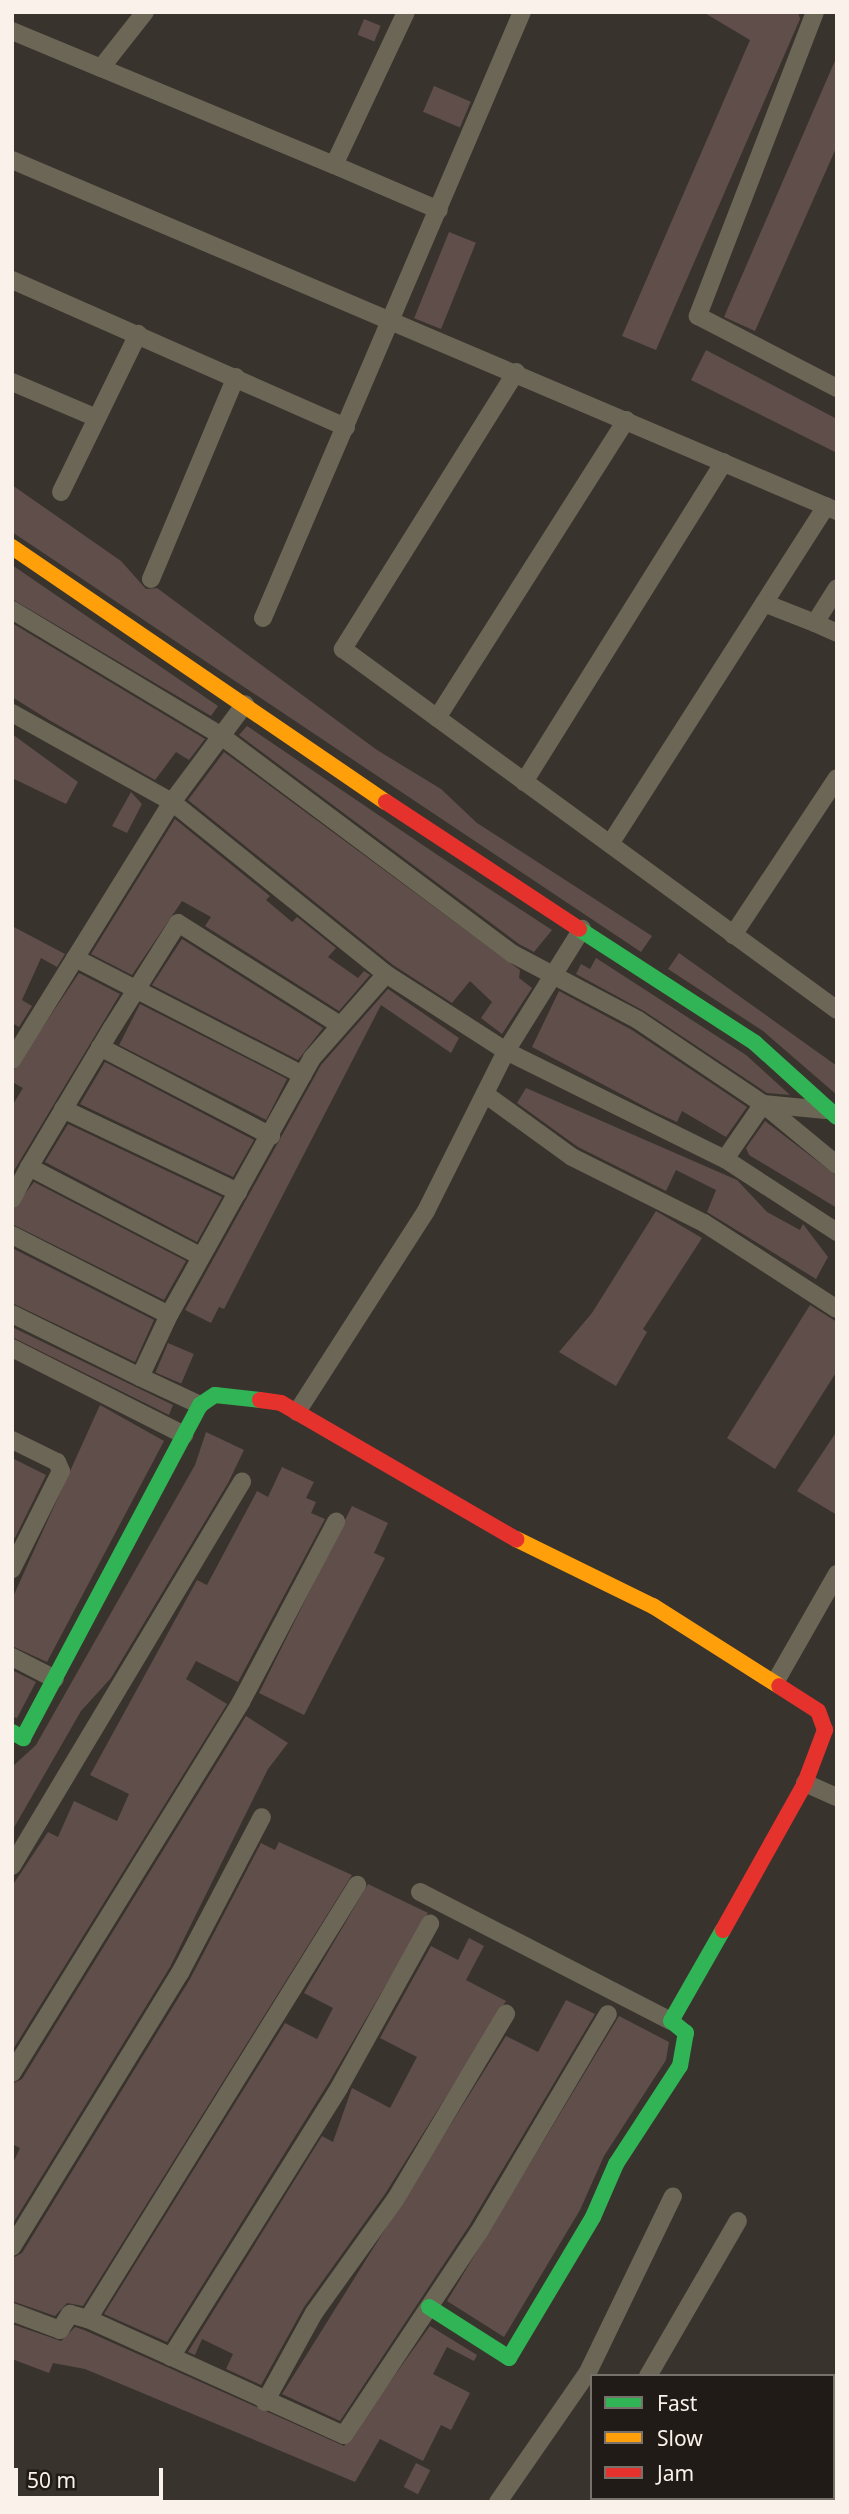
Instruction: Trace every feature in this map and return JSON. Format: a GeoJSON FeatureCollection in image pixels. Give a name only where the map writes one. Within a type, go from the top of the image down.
{"type":"FeatureCollection","features":[{"type":"Feature","properties":{"kind":"street"},"geometry":{"type":"LineString","coordinates":[[101,68],[145,12]]}},
{"type":"Feature","properties":{"kind":"street"},"geometry":{"type":"LineString","coordinates":[[334,165],[406,12]]}},
{"type":"Feature","properties":{"kind":"street"},"geometry":{"type":"LineString","coordinates":[[263,618],[522,12]]}},
{"type":"Feature","properties":{"kind":"street"},"geometry":{"type":"LineString","coordinates":[[815,12],[698,316],[837,388]]}},
{"type":"Feature","properties":{"kind":"street"},"geometry":{"type":"LineString","coordinates":[[12,31],[439,211]]}},
{"type":"Feature","properties":{"kind":"street"},"geometry":{"type":"LineString","coordinates":[[12,160],[393,319],[831,508],[764,603],[610,844]]}},
{"type":"Feature","properties":{"kind":"street"},"geometry":{"type":"LineString","coordinates":[[12,281],[346,427]]}},
{"type":"Feature","properties":{"kind":"street"},"geometry":{"type":"LineString","coordinates":[[61,492],[138,334]]}},
{"type":"Feature","properties":{"kind":"street"},"geometry":{"type":"LineString","coordinates":[[516,372],[343,649],[733,935],[834,1002]]}},
{"type":"Feature","properties":{"kind":"street"},"geometry":{"type":"LineString","coordinates":[[151,579],[236,377]]}},
{"type":"Feature","properties":{"kind":"street"},"geometry":{"type":"LineString","coordinates":[[12,382],[97,418]]}},
{"type":"Feature","properties":{"kind":"street"},"geometry":{"type":"LineString","coordinates":[[437,718],[626,420]]}},
{"type":"Feature","properties":{"kind":"street"},"geometry":{"type":"LineString","coordinates":[[524,782],[724,462]]}},
{"type":"Feature","properties":{"kind":"street"},"geometry":{"type":"LineString","coordinates":[[12,547],[755,1043],[832,1114]]}},
{"type":"Feature","properties":{"kind":"street"},"geometry":{"type":"LineString","coordinates":[[814,624],[837,588]]}},
{"type":"Feature","properties":{"kind":"street"},"geometry":{"type":"LineString","coordinates":[[764,603],[837,633]]}},
{"type":"Feature","properties":{"kind":"street"},"geometry":{"type":"LineString","coordinates":[[12,610],[220,735],[513,954],[638,1020],[763,1104],[837,1166]]}},
{"type":"Feature","properties":{"kind":"street"},"geometry":{"type":"LineString","coordinates":[[12,1060],[172,802],[244,704]]}},
{"type":"Feature","properties":{"kind":"street"},"geometry":{"type":"LineString","coordinates":[[12,713],[172,802],[386,974],[506,1051],[725,1159],[837,1232]]}},
{"type":"Feature","properties":{"kind":"street"},"geometry":{"type":"LineString","coordinates":[[733,935],[837,778]]}},
{"type":"Feature","properties":{"kind":"street"},"geometry":{"type":"LineString","coordinates":[[12,1199],[100,1047],[178,923],[341,1025]]}},
{"type":"Feature","properties":{"kind":"street"},"geometry":{"type":"LineString","coordinates":[[297,1412],[426,1211],[506,1051],[582,929]]}},
{"type":"Feature","properties":{"kind":"street"},"geometry":{"type":"LineString","coordinates":[[75,958],[303,1075]]}},
{"type":"Feature","properties":{"kind":"street"},"geometry":{"type":"LineString","coordinates":[[141,1377],[200,1256],[271,1136],[303,1075],[341,1025],[386,974]]}},
{"type":"Feature","properties":{"kind":"street"},"geometry":{"type":"LineString","coordinates":[[100,1047],[271,1136]]}},
{"type":"Feature","properties":{"kind":"street"},"geometry":{"type":"LineString","coordinates":[[485,1094],[572,1157],[704,1223],[837,1309]]}},
{"type":"Feature","properties":{"kind":"street"},"geometry":{"type":"LineString","coordinates":[[763,1104],[832,1114]]}},
{"type":"Feature","properties":{"kind":"street"},"geometry":{"type":"LineString","coordinates":[[725,1159],[763,1104]]}},
{"type":"Feature","properties":{"kind":"street"},"geometry":{"type":"LineString","coordinates":[[63,1109],[238,1192]]}},
{"type":"Feature","properties":{"kind":"street"},"geometry":{"type":"LineString","coordinates":[[29,1167],[200,1256]]}},
{"type":"Feature","properties":{"kind":"street"},"geometry":{"type":"LineString","coordinates":[[12,1235],[169,1315]]}},
{"type":"Feature","properties":{"kind":"street"},"geometry":{"type":"LineString","coordinates":[[12,1314],[200,1405]]}},
{"type":"Feature","properties":{"kind":"street"},"geometry":{"type":"LineString","coordinates":[[12,1348],[184,1435]]}},
{"type":"Feature","properties":{"kind":"street"},"geometry":{"type":"LineString","coordinates":[[12,1732],[23,1738],[200,1405],[215,1395],[282,1403],[777,1679],[818,1711],[825,1730],[805,1783],[671,2021]]}},
{"type":"Feature","properties":{"kind":"street"},"geometry":{"type":"LineString","coordinates":[[12,1440],[57,1462],[61,1471],[12,1569]]}},
{"type":"Feature","properties":{"kind":"street"},"geometry":{"type":"LineString","coordinates":[[12,1866],[242,1482]]}},
{"type":"Feature","properties":{"kind":"street"},"geometry":{"type":"LineString","coordinates":[[12,2073],[240,1702],[336,1522]]}},
{"type":"Feature","properties":{"kind":"street"},"geometry":{"type":"LineString","coordinates":[[777,1679],[837,1574]]}},
{"type":"Feature","properties":{"kind":"street"},"geometry":{"type":"LineString","coordinates":[[12,1657],[55,1679]]}},
{"type":"Feature","properties":{"kind":"street"},"geometry":{"type":"LineString","coordinates":[[805,1783],[837,1797]]}},
{"type":"Feature","properties":{"kind":"street"},"geometry":{"type":"LineString","coordinates":[[12,2247],[180,1973],[262,1817]]}},
{"type":"Feature","properties":{"kind":"street"},"geometry":{"type":"LineString","coordinates":[[88,2319],[357,1885]]}},
{"type":"Feature","properties":{"kind":"street"},"geometry":{"type":"LineString","coordinates":[[420,1892],[671,2021],[686,2033],[680,2066],[615,2164],[593,2217],[509,2358],[429,2308]]}},
{"type":"Feature","properties":{"kind":"street"},"geometry":{"type":"LineString","coordinates":[[171,2357],[339,2088],[430,1924]]}},
{"type":"Feature","properties":{"kind":"street"},"geometry":{"type":"LineString","coordinates":[[265,2402],[314,2313],[395,2200],[506,2014]]}},
{"type":"Feature","properties":{"kind":"street"},"geometry":{"type":"LineString","coordinates":[[12,2312],[60,2330],[70,2314],[88,2319],[265,2402],[344,2434],[429,2308],[608,2014]]}},
{"type":"Feature","properties":{"kind":"street"},"geometry":{"type":"LineString","coordinates":[[593,2374],[673,2196]]}},
{"type":"Feature","properties":{"kind":"street"},"geometry":{"type":"LineString","coordinates":[[649,2374],[738,2221]]}},
{"type":"Feature","properties":{"kind":"street"},"geometry":{"type":"LineString","coordinates":[[498,2502],[590,2378]]}},
{"type":"Feature","properties":{"kind":"building"},"geometry":{"type":"Polygon","coordinates":[[[703,12],[798,12],[800,19],[656,350],[622,336],[750,40],[703,12]]]}},
{"type":"Feature","properties":{"kind":"building"},"geometry":{"type":"Polygon","coordinates":[[[364,19],[381,26],[374,42],[358,35],[364,19]]]}},
{"type":"Feature","properties":{"kind":"building"},"geometry":{"type":"Polygon","coordinates":[[[837,56],[837,146],[755,331],[724,317],[837,56]]]}},
{"type":"Feature","properties":{"kind":"building"},"geometry":{"type":"Polygon","coordinates":[[[434,86],[471,102],[460,127],[423,112],[434,86]]]}},
{"type":"Feature","properties":{"kind":"building"},"geometry":{"type":"Polygon","coordinates":[[[449,232],[476,243],[441,329],[414,318],[449,232]]]}},
{"type":"Feature","properties":{"kind":"building"},"geometry":{"type":"Polygon","coordinates":[[[706,350],[837,419],[837,453],[691,380],[706,350]]]}},
{"type":"Feature","properties":{"kind":"building"},"geometry":{"type":"Polygon","coordinates":[[[12,485],[121,561],[146,589],[157,588],[377,750],[441,789],[477,823],[652,936],[641,952],[12,532],[12,485]]]}},
{"type":"Feature","properties":{"kind":"building"},"geometry":{"type":"Polygon","coordinates":[[[12,565],[218,706],[211,716],[12,599],[12,565]]]}},
{"type":"Feature","properties":{"kind":"building"},"geometry":{"type":"Polygon","coordinates":[[[12,623],[205,739],[189,760],[176,752],[155,780],[49,720],[12,697],[12,623]]]}},
{"type":"Feature","properties":{"kind":"building"},"geometry":{"type":"Polygon","coordinates":[[[247,726],[552,930],[534,952],[519,944],[239,735],[247,726]]]}},
{"type":"Feature","properties":{"kind":"building"},"geometry":{"type":"Polygon","coordinates":[[[12,734],[78,782],[66,804],[12,778],[12,734]]]}},
{"type":"Feature","properties":{"kind":"building"},"geometry":{"type":"Polygon","coordinates":[[[224,752],[520,970],[519,978],[532,988],[502,1034],[481,1018],[492,1002],[470,981],[452,1003],[393,965],[188,800],[224,752]]]}},
{"type":"Feature","properties":{"kind":"building"},"geometry":{"type":"Polygon","coordinates":[[[131,792],[142,804],[127,833],[112,826],[131,792]]]}},
{"type":"Feature","properties":{"kind":"building"},"geometry":{"type":"Polygon","coordinates":[[[175,819],[270,896],[266,900],[292,922],[297,917],[336,948],[328,957],[358,978],[364,971],[370,975],[339,1011],[205,926],[211,917],[182,901],[132,975],[91,954],[175,819]]]}},
{"type":"Feature","properties":{"kind":"building"},"geometry":{"type":"Polygon","coordinates":[[[12,926],[65,954],[57,967],[41,958],[22,1000],[32,1006],[19,1027],[12,1023],[12,926]]]}},
{"type":"Feature","properties":{"kind":"building"},"geometry":{"type":"Polygon","coordinates":[[[182,939],[323,1028],[298,1060],[152,985],[182,939]]]}},
{"type":"Feature","properties":{"kind":"building"},"geometry":{"type":"Polygon","coordinates":[[[679,953],[837,1066],[837,1095],[763,1031],[668,969],[679,953]]]}},
{"type":"Feature","properties":{"kind":"building"},"geometry":{"type":"Polygon","coordinates":[[[596,958],[746,1055],[790,1095],[767,1093],[644,1011],[576,974],[581,964],[590,969],[596,958]]]}},
{"type":"Feature","properties":{"kind":"building"},"geometry":{"type":"Polygon","coordinates":[[[79,973],[120,994],[12,1174],[12,1106],[23,1088],[12,1082],[12,1073],[79,973]]]}},
{"type":"Feature","properties":{"kind":"building"},"geometry":{"type":"Polygon","coordinates":[[[388,989],[459,1038],[451,1053],[381,1005],[224,1309],[219,1307],[211,1323],[185,1310],[321,1065],[388,989]]]}},
{"type":"Feature","properties":{"kind":"building"},"geometry":{"type":"Polygon","coordinates":[[[559,991],[632,1030],[747,1107],[726,1137],[682,1111],[677,1122],[655,1112],[532,1047],[559,991]]]}},
{"type":"Feature","properties":{"kind":"building"},"geometry":{"type":"Polygon","coordinates":[[[140,1004],[287,1079],[266,1120],[119,1045],[140,1004]]]}},
{"type":"Feature","properties":{"kind":"building"},"geometry":{"type":"Polygon","coordinates":[[[105,1062],[254,1140],[233,1177],[80,1104],[105,1062]]]}},
{"type":"Feature","properties":{"kind":"building"},"geometry":{"type":"Polygon","coordinates":[[[526,1088],[737,1180],[767,1212],[800,1230],[803,1224],[828,1257],[816,1279],[707,1212],[716,1190],[676,1170],[666,1191],[578,1147],[517,1103],[526,1088]]]}},
{"type":"Feature","properties":{"kind":"building"},"geometry":{"type":"Polygon","coordinates":[[[765,1121],[837,1176],[837,1208],[749,1155],[746,1148],[765,1121]]]}},
{"type":"Feature","properties":{"kind":"building"},"geometry":{"type":"Polygon","coordinates":[[[68,1124],[222,1197],[197,1242],[45,1162],[68,1124]]]}},
{"type":"Feature","properties":{"kind":"building"},"geometry":{"type":"Polygon","coordinates":[[[34,1182],[186,1261],[164,1300],[12,1224],[12,1210],[34,1182]]]}},
{"type":"Feature","properties":{"kind":"building"},"geometry":{"type":"Polygon","coordinates":[[[656,1211],[702,1238],[643,1329],[647,1332],[616,1386],[559,1352],[592,1313],[656,1211]]]}},
{"type":"Feature","properties":{"kind":"building"},"geometry":{"type":"Polygon","coordinates":[[[12,1248],[154,1320],[135,1362],[12,1303],[12,1248]]]}},
{"type":"Feature","properties":{"kind":"building"},"geometry":{"type":"Polygon","coordinates":[[[810,1305],[837,1322],[837,1371],[775,1469],[727,1438],[810,1305]]]}},
{"type":"Feature","properties":{"kind":"building"},"geometry":{"type":"Polygon","coordinates":[[[12,1327],[173,1405],[169,1415],[12,1337],[12,1327]]]}},
{"type":"Feature","properties":{"kind":"building"},"geometry":{"type":"Polygon","coordinates":[[[168,1343],[194,1354],[181,1383],[155,1372],[168,1343]]]}},
{"type":"Feature","properties":{"kind":"building"},"geometry":{"type":"Polygon","coordinates":[[[100,1405],[164,1441],[47,1662],[12,1646],[12,1599],[100,1405]]]}},
{"type":"Feature","properties":{"kind":"building"},"geometry":{"type":"Polygon","coordinates":[[[837,1431],[837,1515],[797,1491],[837,1431]]]}},
{"type":"Feature","properties":{"kind":"building"},"geometry":{"type":"Polygon","coordinates":[[[206,1432],[244,1450],[228,1483],[111,1678],[81,1711],[12,1831],[12,1767],[36,1745],[195,1465],[206,1432]]]}},
{"type":"Feature","properties":{"kind":"building"},"geometry":{"type":"Polygon","coordinates":[[[12,1458],[46,1475],[15,1538],[12,1537],[12,1458]]]}},
{"type":"Feature","properties":{"kind":"building"},"geometry":{"type":"Polygon","coordinates":[[[282,1467],[314,1482],[306,1498],[316,1502],[311,1513],[325,1519],[238,1682],[196,1661],[186,1679],[227,1704],[12,2051],[12,1886],[48,1832],[58,1837],[74,1801],[117,1821],[129,1794],[90,1775],[197,1580],[207,1585],[257,1491],[268,1497],[282,1467]]]}},
{"type":"Feature","properties":{"kind":"building"},"geometry":{"type":"Polygon","coordinates":[[[352,1506],[388,1523],[374,1553],[385,1558],[304,1715],[259,1693],[352,1506]]]}},
{"type":"Feature","properties":{"kind":"building"},"geometry":{"type":"Polygon","coordinates":[[[12,1670],[36,1682],[17,1718],[12,1717],[12,1670]]]}},
{"type":"Feature","properties":{"kind":"building"},"geometry":{"type":"Polygon","coordinates":[[[246,1716],[288,1743],[268,1769],[170,1967],[12,2225],[12,2165],[20,2148],[12,2144],[12,2084],[22,2079],[246,1716]]]}},
{"type":"Feature","properties":{"kind":"building"},"geometry":{"type":"Polygon","coordinates":[[[279,1842],[352,1875],[83,2306],[67,2303],[55,2316],[12,2301],[12,2258],[22,2253],[190,1979],[261,1843],[275,1850],[279,1842]]]}},
{"type":"Feature","properties":{"kind":"building"},"geometry":{"type":"Polygon","coordinates":[[[368,1884],[428,1913],[329,2082],[167,2342],[104,2314],[285,2023],[317,2039],[333,2008],[304,1993],[368,1884]]]}},
{"type":"Feature","properties":{"kind":"building"},"geometry":{"type":"Polygon","coordinates":[[[469,1938],[484,1946],[466,1980],[506,2001],[385,2194],[304,2307],[261,2385],[226,2369],[233,2354],[202,2339],[195,2355],[188,2352],[322,2136],[333,2142],[352,2088],[390,2108],[417,2057],[380,2038],[431,1946],[458,1960],[469,1938]]]}},
{"type":"Feature","properties":{"kind":"building"},"geometry":{"type":"Polygon","coordinates":[[[566,2000],[595,2014],[469,2226],[340,2421],[282,2394],[506,2036],[538,2052],[566,2000]]]}},
{"type":"Feature","properties":{"kind":"building"},"geometry":{"type":"Polygon","coordinates":[[[619,2016],[669,2042],[666,2060],[604,2156],[580,2210],[504,2337],[447,2301],[619,2016]]]}},
{"type":"Feature","properties":{"kind":"building"},"geometry":{"type":"Polygon","coordinates":[[[12,2324],[61,2341],[75,2327],[84,2330],[344,2446],[430,2326],[477,2355],[474,2361],[447,2347],[433,2374],[470,2393],[451,2430],[441,2425],[423,2461],[380,2439],[355,2482],[85,2369],[53,2363],[49,2373],[12,2359],[12,2324]]]}},
{"type":"Feature","properties":{"kind":"building"},"geometry":{"type":"Polygon","coordinates":[[[416,2463],[430,2470],[418,2494],[404,2487],[416,2463]]]}},
{"type":"Feature","properties":{"kind":"traffic: fast"},"geometry":{"type":"LineString","coordinates":[[579,929],[755,1043],[837,1117]]}},
{"type":"Feature","properties":{"kind":"traffic: fast"},"geometry":{"type":"LineString","coordinates":[[12,1732],[23,1738],[200,1405],[215,1395],[260,1400]]}},
{"type":"Feature","properties":{"kind":"traffic: fast"},"geometry":{"type":"LineString","coordinates":[[429,2307],[509,2358],[593,2217],[616,2164],[680,2066],[686,2033],[671,2021],[723,1930]]}},
{"type":"Feature","properties":{"kind":"traffic: slow"},"geometry":{"type":"LineString","coordinates":[[12,547],[386,802]]}},
{"type":"Feature","properties":{"kind":"traffic: slow"},"geometry":{"type":"LineString","coordinates":[[516,1539],[653,1606],[779,1686]]}},
{"type":"Feature","properties":{"kind":"traffic: jam"},"geometry":{"type":"LineString","coordinates":[[386,802],[579,929]]}},
{"type":"Feature","properties":{"kind":"traffic: jam"},"geometry":{"type":"LineString","coordinates":[[260,1400],[281,1403],[516,1539]]}},
{"type":"Feature","properties":{"kind":"traffic: jam"},"geometry":{"type":"LineString","coordinates":[[723,1930],[805,1783],[825,1730],[818,1711],[779,1686]]}}]}
